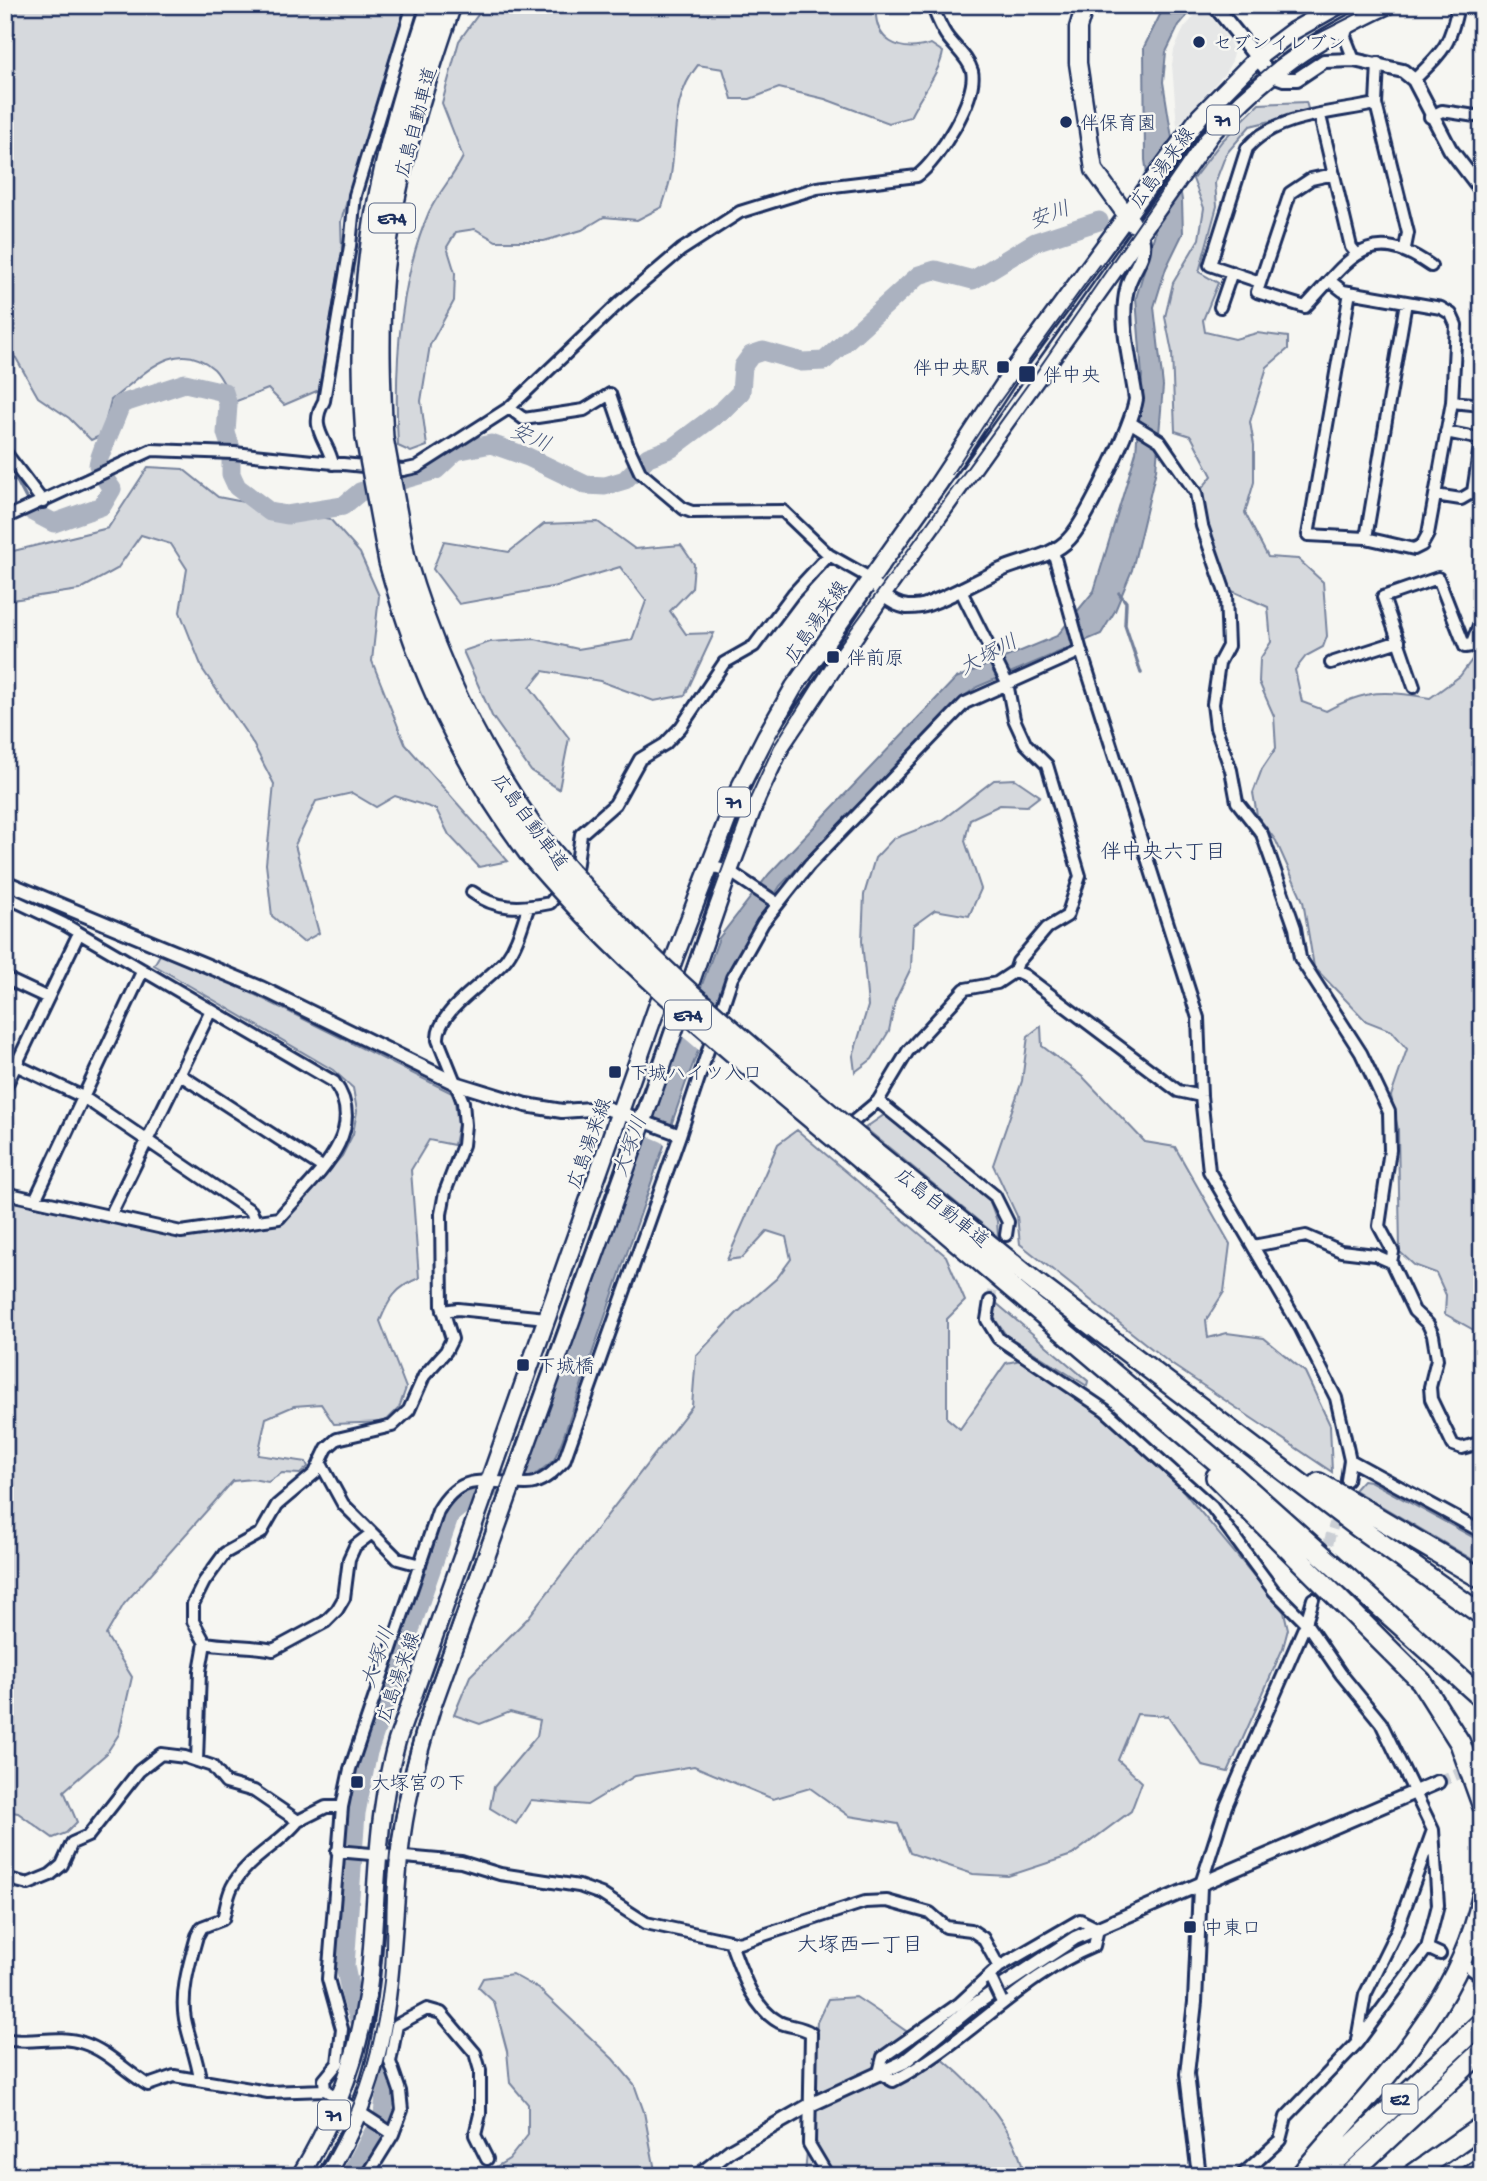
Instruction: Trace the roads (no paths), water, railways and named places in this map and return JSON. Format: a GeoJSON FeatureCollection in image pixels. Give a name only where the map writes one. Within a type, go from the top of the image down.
{"type":"FeatureCollection","features":[{"type":"Feature","properties":{"kind":"highway","name":"広島自動車道"},"geometry":{"type":"LineString","coordinates":[[432,5],[390,136],[375,204],[362,325],[375,438],[397,560],[426,677],[452,732],[477,778],[536,847],[572,905],[632,965],[866,1155],[1172,1385]]}},
{"type":"Feature","properties":{"kind":"highway","name":"広島自動車道"},"geometry":{"type":"LineString","coordinates":[[375,438],[387,246],[408,141],[451,5]]}},
{"type":"Feature","properties":{"kind":"highway","name":"広島自動車道"},"geometry":{"type":"LineString","coordinates":[[866,1155],[1100,1364]]}},
{"type":"Feature","properties":{"kind":"highway"},"geometry":{"type":"LineString","coordinates":[[1100,1364],[1228,1471],[1482,1698]]}},
{"type":"Feature","properties":{"kind":"highway"},"geometry":{"type":"LineString","coordinates":[[1100,1364],[1380,1637],[1420,1681],[1460,1742],[1482,1804]]}},
{"type":"Feature","properties":{"kind":"highway"},"geometry":{"type":"LineString","coordinates":[[1172,1385],[1297,1470],[1482,1579]]}},
{"type":"Feature","properties":{"kind":"highway"},"geometry":{"type":"LineString","coordinates":[[1172,1385],[1358,1527],[1482,1615]]}},
{"type":"Feature","properties":{"kind":"highway"},"geometry":{"type":"LineString","coordinates":[[1300,2176],[1432,2015],[1477,1924],[1482,1897]]}},
{"type":"Feature","properties":{"kind":"highway","name":"E2"},"geometry":{"type":"LineString","coordinates":[[1319,2176],[1482,2022]]}},
{"type":"Feature","properties":{"kind":"highway","name":"E2"},"geometry":{"type":"LineString","coordinates":[[1348,2176],[1482,2051]]}},
{"type":"Feature","properties":{"kind":"highway"},"geometry":{"type":"LineString","coordinates":[[1411,2176],[1482,2126]]}},
{"type":"Feature","properties":{"kind":"main road","name":"広島湯来線"},"geometry":{"type":"LineString","coordinates":[[1085,5],[1078,28],[1078,63],[1094,170],[1140,233]]}},
{"type":"Feature","properties":{"kind":"main road","name":"広島湯来線"},"geometry":{"type":"LineString","coordinates":[[300,2176],[342,2099],[357,2049],[365,2007],[371,1853],[397,1741],[480,1511],[487,1478],[739,789],[794,687],[939,484],[1013,371],[1178,145],[1225,87],[1257,58],[1293,31],[1339,5]]}},
{"type":"Feature","properties":{"kind":"main road","name":"広島湯来線"},"geometry":{"type":"LineString","coordinates":[[326,2176],[364,2118],[369,2082],[380,2050],[389,2003],[399,1857],[410,1783],[428,1720],[645,1122],[729,871],[757,797],[782,744],[882,595],[1218,126],[1270,74],[1308,46],[1388,5]]}},
{"type":"Feature","properties":{"kind":"street"},"geometry":{"type":"LineString","coordinates":[[333,464],[329,448],[318,432],[317,414],[324,401],[350,246],[355,195],[413,5]]}},
{"type":"Feature","properties":{"kind":"street"},"geometry":{"type":"LineString","coordinates":[[5,517],[43,502],[152,450],[231,453],[403,470],[417,467],[509,408],[671,259],[740,212],[817,188],[917,176],[931,166],[970,89],[972,73],[969,64],[945,34],[932,5]]}},
{"type":"Feature","properties":{"kind":"street"},"geometry":{"type":"LineString","coordinates":[[1214,5],[1270,74],[1284,79],[1297,79],[1324,61],[1354,60],[1378,63],[1403,71],[1414,80],[1430,117],[1482,191]]}},
{"type":"Feature","properties":{"kind":"street"},"geometry":{"type":"LineString","coordinates":[[1414,80],[1445,49],[1452,37],[1458,5]]}},
{"type":"Feature","properties":{"kind":"street"},"geometry":{"type":"LineString","coordinates":[[1348,24],[1345,37],[1354,60]]}},
{"type":"Feature","properties":{"kind":"street"},"geometry":{"type":"LineString","coordinates":[[1378,63],[1376,104],[1408,233],[1405,248]]}},
{"type":"Feature","properties":{"kind":"street"},"geometry":{"type":"LineString","coordinates":[[1260,282],[1210,265],[1247,148],[1268,130],[1376,104]]}},
{"type":"Feature","properties":{"kind":"street"},"geometry":{"type":"LineString","coordinates":[[1430,117],[1443,111],[1482,117]]}},
{"type":"Feature","properties":{"kind":"street"},"geometry":{"type":"LineString","coordinates":[[1320,116],[1351,247],[1357,254]]}},
{"type":"Feature","properties":{"kind":"street"},"geometry":{"type":"LineString","coordinates":[[1334,174],[1311,179],[1290,193],[1257,292],[1305,307],[1357,254],[1370,248],[1394,245],[1405,248],[1431,266]]}},
{"type":"Feature","properties":{"kind":"street"},"geometry":{"type":"LineString","coordinates":[[509,408],[524,419],[584,410],[610,394],[638,468],[675,503],[692,512],[783,511],[829,555],[870,578],[882,595],[895,604],[910,607],[926,605],[1003,569],[1053,551],[1070,539],[1133,424],[1136,399],[1124,306],[1128,285],[1144,251],[1145,244],[1140,233]]}},
{"type":"Feature","properties":{"kind":"street"},"geometry":{"type":"LineString","coordinates":[[1220,307],[1232,272]]}},
{"type":"Feature","properties":{"kind":"street"},"geometry":{"type":"LineString","coordinates":[[1330,281],[1350,292],[1441,308],[1451,314],[1456,325],[1452,402],[1428,534],[1422,545],[1414,550],[1366,538],[1308,535],[1350,292]]}},
{"type":"Feature","properties":{"kind":"street"},"geometry":{"type":"LineString","coordinates":[[1366,538],[1406,302]]}},
{"type":"Feature","properties":{"kind":"street"},"geometry":{"type":"LineString","coordinates":[[1452,402],[1482,405]]}},
{"type":"Feature","properties":{"kind":"street"},"geometry":{"type":"LineString","coordinates":[[1133,424],[1160,441],[1196,493],[1202,526],[1226,595],[1227,646],[1217,673],[1213,704],[1216,728],[1231,770],[1237,802],[1262,834],[1295,928],[1300,958],[1361,1053],[1389,1112],[1390,1150],[1378,1226],[1393,1252],[1391,1262],[1413,1311],[1428,1324],[1433,1335],[1437,1359],[1430,1387],[1431,1399],[1453,1445],[1462,1448],[1482,1442]]}},
{"type":"Feature","properties":{"kind":"street"},"geometry":{"type":"LineString","coordinates":[[1435,495],[1461,499],[1473,492],[1481,439],[1446,432]]}},
{"type":"Feature","properties":{"kind":"street"},"geometry":{"type":"LineString","coordinates":[[5,452],[43,502]]}},
{"type":"Feature","properties":{"kind":"street"},"geometry":{"type":"LineString","coordinates":[[1053,551],[1080,648],[1198,1018],[1201,1096],[1209,1171],[1300,1327],[1336,1398],[1350,1460],[1347,1480]]}},
{"type":"Feature","properties":{"kind":"street"},"geometry":{"type":"LineString","coordinates":[[472,892],[496,904],[528,908],[550,904],[576,870],[581,834],[615,804],[640,759],[673,736],[724,663],[754,646],[793,594],[829,555]]}},
{"type":"Feature","properties":{"kind":"street"},"geometry":{"type":"LineString","coordinates":[[1414,687],[1383,597],[1438,578],[1465,647],[1471,646],[1482,618]]}},
{"type":"Feature","properties":{"kind":"street"},"geometry":{"type":"LineString","coordinates":[[854,1121],[878,1101],[908,1051],[965,989],[997,983],[1014,971],[1018,962],[1047,928],[1066,916],[1080,876],[1047,765],[1025,743],[1014,719],[1006,680],[960,589]]}},
{"type":"Feature","properties":{"kind":"street"},"geometry":{"type":"LineString","coordinates":[[1331,663],[1399,641]]}},
{"type":"Feature","properties":{"kind":"street"},"geometry":{"type":"LineString","coordinates":[[325,2090],[324,2080],[338,2063],[342,2029],[328,1979],[342,1807],[351,1769],[438,1511],[447,1496],[461,1485],[487,1478],[514,1487],[532,1485],[551,1475],[564,1461],[732,978],[774,903],[965,703],[1006,680],[1080,648]]}},
{"type":"Feature","properties":{"kind":"street"},"geometry":{"type":"LineString","coordinates":[[710,866],[729,871],[774,903]]}},
{"type":"Feature","properties":{"kind":"street"},"geometry":{"type":"LineString","coordinates":[[5,882],[249,982],[455,1083],[526,1105],[562,1111],[606,1108],[677,1134]]}},
{"type":"Feature","properties":{"kind":"street"},"geometry":{"type":"LineString","coordinates":[[5,896],[79,933],[334,1082],[343,1094],[348,1115],[346,1132],[322,1167],[279,1218],[181,1232],[5,1193]]}},
{"type":"Feature","properties":{"kind":"street"},"geometry":{"type":"LineString","coordinates":[[197,1761],[200,1671],[205,1643],[193,1621],[193,1604],[204,1582],[225,1553],[261,1533],[277,1505],[315,1473],[327,1448],[337,1439],[392,1426],[409,1410],[424,1376],[446,1351],[452,1339],[443,1311],[441,1214],[445,1192],[463,1145],[466,1125],[463,1101],[437,1030],[447,1016],[505,961],[514,947],[528,908]]}},
{"type":"Feature","properties":{"kind":"street"},"geometry":{"type":"LineString","coordinates":[[5,1088],[79,933]]}},
{"type":"Feature","properties":{"kind":"street"},"geometry":{"type":"LineString","coordinates":[[35,1200],[144,970]]}},
{"type":"Feature","properties":{"kind":"street"},"geometry":{"type":"LineString","coordinates":[[1014,971],[1024,975],[1178,1091],[1201,1096]]}},
{"type":"Feature","properties":{"kind":"street"},"geometry":{"type":"LineString","coordinates":[[5,978],[48,998]]}},
{"type":"Feature","properties":{"kind":"street"},"geometry":{"type":"LineString","coordinates":[[110,1216],[211,1010]]}},
{"type":"Feature","properties":{"kind":"street"},"geometry":{"type":"LineString","coordinates":[[5,1060],[83,1097],[251,1211],[255,1222]]}},
{"type":"Feature","properties":{"kind":"street"},"geometry":{"type":"LineString","coordinates":[[179,1074],[322,1167]]}},
{"type":"Feature","properties":{"kind":"street"},"geometry":{"type":"LineString","coordinates":[[878,1101],[995,1196],[1008,1222],[1006,1235]]}},
{"type":"Feature","properties":{"kind":"street"},"geometry":{"type":"LineString","coordinates":[[1253,1246],[1306,1236],[1341,1251],[1375,1255],[1391,1262]]}},
{"type":"Feature","properties":{"kind":"street"},"geometry":{"type":"LineString","coordinates":[[989,1301],[987,1320],[998,1338],[1105,1410],[1212,1507],[1274,1591],[1306,1623],[1341,1674],[1381,1723],[1417,1791],[1433,1829],[1437,1905],[1427,1948],[1357,2043],[1286,2117],[1280,2140],[1241,2176]]}},
{"type":"Feature","properties":{"kind":"street"},"geometry":{"type":"LineString","coordinates":[[443,1311],[458,1309],[546,1318]]}},
{"type":"Feature","properties":{"kind":"street"},"geometry":{"type":"LineString","coordinates":[[1350,1460],[1482,1532]]}},
{"type":"Feature","properties":{"kind":"street"},"geometry":{"type":"LineString","coordinates":[[320,1462],[343,1504],[398,1559],[420,1565]]}},
{"type":"Feature","properties":{"kind":"street"},"geometry":{"type":"LineString","coordinates":[[205,1643],[273,1650],[326,1622],[344,1598],[349,1559],[355,1546],[372,1533]]}},
{"type":"Feature","properties":{"kind":"street"},"geometry":{"type":"LineString","coordinates":[[1215,2176],[1199,2175],[1187,2074],[1195,2002],[1200,1887],[1226,1807],[1306,1623],[1313,1599]]}},
{"type":"Feature","properties":{"kind":"street"},"geometry":{"type":"LineString","coordinates":[[5,1878],[28,1884],[50,1875],[62,1865],[72,1843],[88,1836],[139,1771],[161,1754],[212,1766],[226,1783],[254,1791],[298,1821]]}},
{"type":"Feature","properties":{"kind":"street"},"geometry":{"type":"LineString","coordinates":[[698,2176],[731,2150],[810,2105],[904,2062],[1035,1962],[1074,1938],[1200,1887],[1262,1856],[1438,1782]]}},
{"type":"Feature","properties":{"kind":"street"},"geometry":{"type":"LineString","coordinates":[[200,2079],[195,2050],[185,2019],[184,1996],[197,1936],[202,1927],[223,1919],[230,1890],[238,1877],[288,1834],[298,1821],[326,1807],[342,1807]]}},
{"type":"Feature","properties":{"kind":"street"},"geometry":{"type":"LineString","coordinates":[[1357,2043],[1365,1995],[1397,1930],[1433,1829]]}},
{"type":"Feature","properties":{"kind":"street"},"geometry":{"type":"LineString","coordinates":[[338,1851],[461,1862],[500,1874],[579,1886],[601,1894],[646,1923],[739,1943],[865,1902],[887,1901],[930,1913],[946,1927],[971,1930],[983,1938],[999,1967]]}},
{"type":"Feature","properties":{"kind":"street"},"geometry":{"type":"LineString","coordinates":[[878,2073],[883,2057],[960,2003],[991,1978],[999,1967],[1080,1920],[1098,1929]]}},
{"type":"Feature","properties":{"kind":"street"},"geometry":{"type":"LineString","coordinates":[[878,2073],[893,2081],[927,2064],[1002,2003],[1066,1958],[1094,1946],[1098,1929]]}},
{"type":"Feature","properties":{"kind":"street"},"geometry":{"type":"LineString","coordinates":[[730,1941],[749,1988],[764,2008],[778,2021],[811,2033],[813,2054],[807,2097],[810,2105],[809,2144],[828,2176]]}},
{"type":"Feature","properties":{"kind":"street"},"geometry":{"type":"LineString","coordinates":[[1427,1948],[1440,1954]]}},
{"type":"Feature","properties":{"kind":"street"},"geometry":{"type":"LineString","coordinates":[[1471,1969],[1482,1977]]}},
{"type":"Feature","properties":{"kind":"street"},"geometry":{"type":"LineString","coordinates":[[991,1978],[1002,2003]]}},
{"type":"Feature","properties":{"kind":"street"},"geometry":{"type":"LineString","coordinates":[[368,2176],[402,2110],[400,2091],[390,2062],[397,2025],[427,2009],[441,2013],[475,2053],[480,2081],[480,2114],[475,2135],[487,2159]]}},
{"type":"Feature","properties":{"kind":"street"},"geometry":{"type":"LineString","coordinates":[[5,2039],[18,2042],[48,2039],[80,2042],[104,2052],[148,2085],[174,2076],[268,2092],[325,2090],[342,2099],[364,2118],[391,2133]]}},
{"type":"Feature","properties":{"kind":"street"},"geometry":{"type":"LineString","coordinates":[[1440,2176],[1482,2147]]}},
{"type":"Feature","properties":{"kind":"waterway","name":"安川"},"geometry":{"type":"LineString","coordinates":[[33,512],[54,523],[102,506],[112,489],[98,465],[121,404],[185,383],[224,392],[228,405],[226,433],[231,448],[231,474],[237,487],[270,512],[287,515],[343,506],[360,492],[436,470],[456,451],[491,444],[528,457],[586,485],[605,486],[625,480],[648,457],[672,448],[724,409],[741,392],[743,366],[751,355],[763,351],[802,362],[824,361],[919,275],[935,270],[973,280],[1035,242],[1099,221]]}},
{"type":"Feature","properties":{"kind":"waterway"},"geometry":{"type":"LineString","coordinates":[[5,477],[17,481],[28,502]]}},
{"type":"Feature","properties":{"kind":"waterway","name":"安川"},"geometry":{"type":"LineString","coordinates":[[5,525],[33,511]]}},
{"type":"Feature","properties":{"kind":"waterway"},"geometry":{"type":"LineString","coordinates":[[1119,593],[1126,602],[1125,625],[1141,673]]}},
{"type":"Feature","properties":{"kind":"waterway","name":"大塚川"},"geometry":{"type":"LineString","coordinates":[[350,2176],[383,2115],[385,2095],[351,1996],[345,1966],[356,1813],[368,1752],[450,1515],[532,1463],[549,1440]]}},
{"type":"Feature","properties":{"kind":"tunnel"},"geometry":{"type":"LineString","coordinates":[[990,1301],[997,1271]]}},
{"type":"Feature","properties":{"kind":"tunnel"},"geometry":{"type":"LineString","coordinates":[[1324,1558],[1347,1480]]}},
{"type":"Feature","properties":{"kind":"tunnel"},"geometry":{"type":"LineString","coordinates":[[1438,1782],[1482,1764]]}},
{"type":"Feature","properties":{"kind":"tram line"},"geometry":{"type":"LineString","coordinates":[[317,2176],[352,2107],[375,2032],[385,1968],[387,1888],[396,1812],[422,1709],[685,971],[741,818],[774,746],[825,665],[1033,377],[1200,135],[1235,96],[1275,61],[1305,40],[1374,5]]}},
{"type":"Feature","properties":{"kind":"tram line"},"geometry":{"type":"LineString","coordinates":[[952,474],[995,408],[1099,265]]}},
{"type":"Feature","properties":{"kind":"place","name":"セブンイレブン"},"geometry":{"type":"Point","coordinates":[1199,42]}},
{"type":"Feature","properties":{"kind":"place","name":"伴保育園"},"geometry":{"type":"Point","coordinates":[1066,122]}},
{"type":"Feature","properties":{"kind":"place","name":"伴中央駅"},"geometry":{"type":"Point","coordinates":[1003,367]}},
{"type":"Feature","properties":{"kind":"place","name":"伴中央"},"geometry":{"type":"Point","coordinates":[1027,374]}},
{"type":"Feature","properties":{"kind":"place","name":"伴前原"},"geometry":{"type":"Point","coordinates":[833,657]}},
{"type":"Feature","properties":{"kind":"place","name":"下城ハイツ入口"},"geometry":{"type":"Point","coordinates":[615,1072]}},
{"type":"Feature","properties":{"kind":"place","name":"下城橋"},"geometry":{"type":"Point","coordinates":[523,1365]}},
{"type":"Feature","properties":{"kind":"place","name":"大塚宮の下"},"geometry":{"type":"Point","coordinates":[357,1782]}},
{"type":"Feature","properties":{"kind":"place","name":"中東口"},"geometry":{"type":"Point","coordinates":[1190,1927]}},
{"type":"Feature","properties":{"kind":"district","name":"伴中央六丁目"},"geometry":{"type":"Point","coordinates":[1163,851]}},
{"type":"Feature","properties":{"kind":"district","name":"大塚西一丁目"},"geometry":{"type":"Point","coordinates":[860,1944]}}]}
